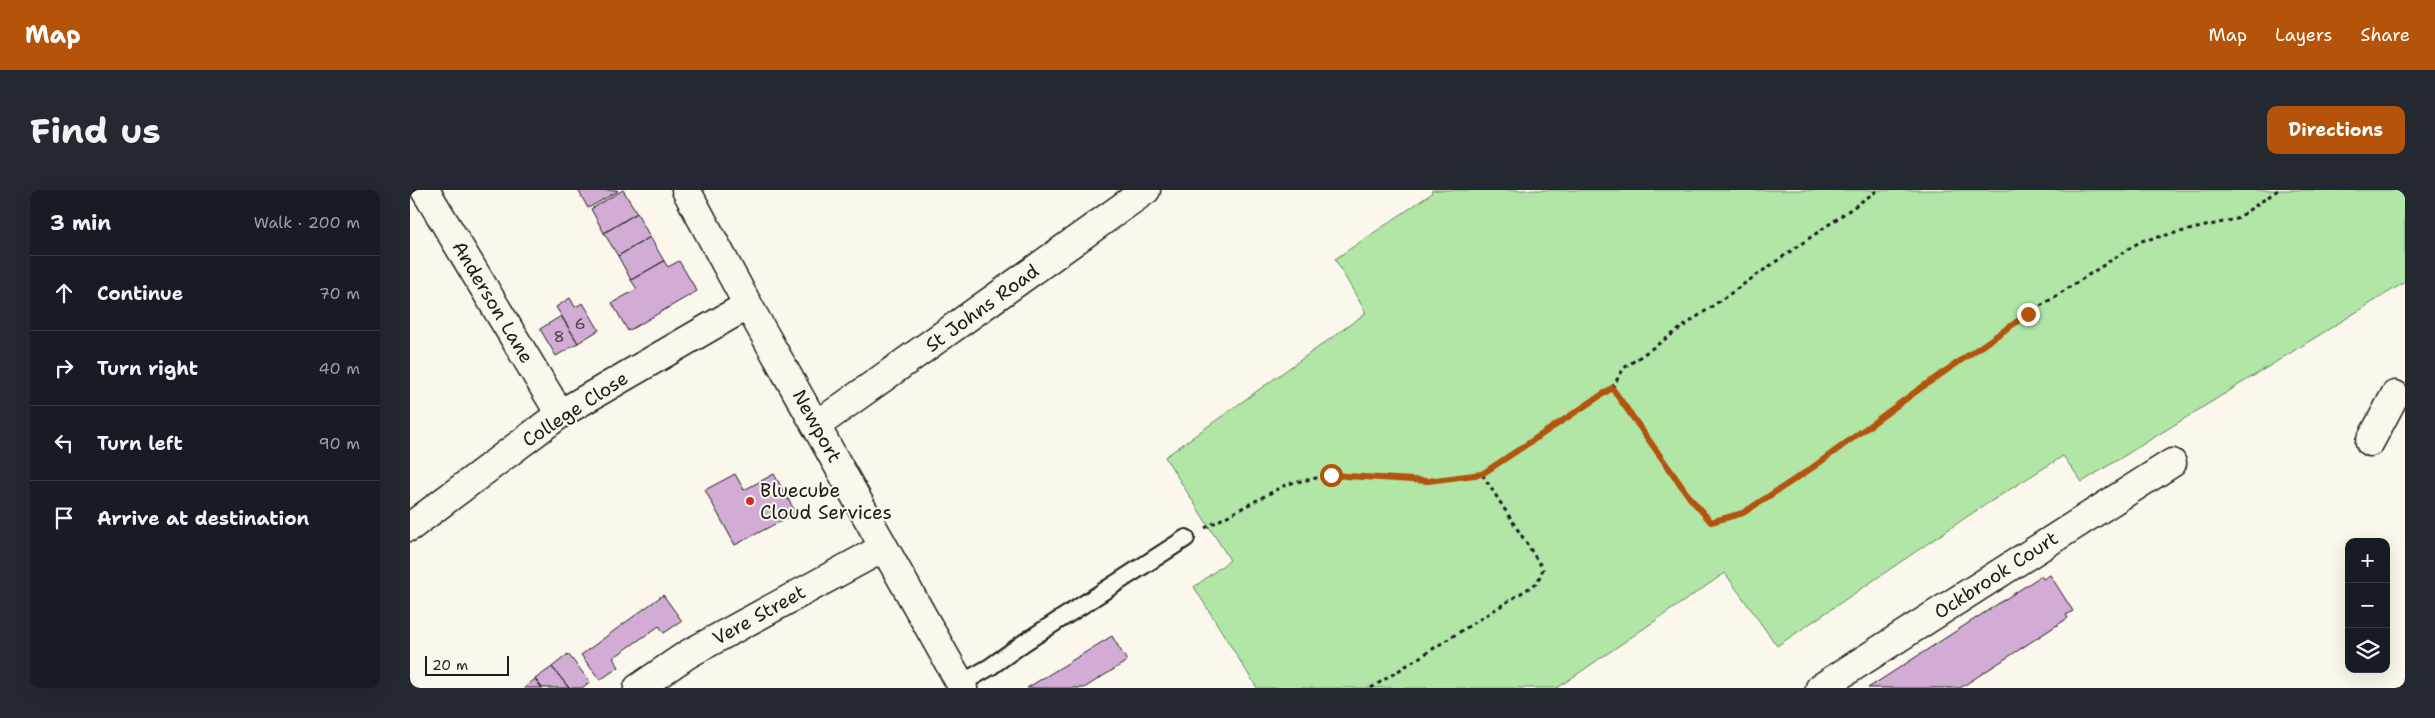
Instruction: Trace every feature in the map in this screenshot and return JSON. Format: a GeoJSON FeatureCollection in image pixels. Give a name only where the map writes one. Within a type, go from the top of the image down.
{"type":"FeatureCollection","features":[{"type":"Feature","properties":{"kind":"street","name":"Anderson Lane"},"geometry":{"type":"LineString","coordinates":[[425,190],[560,414]]}},
{"type":"Feature","properties":{"kind":"street","name":"Newport"},"geometry":{"type":"LineString","coordinates":[[686,190],[883,548],[962,686]]}},
{"type":"Feature","properties":{"kind":"street","name":"St Johns Road"},"geometry":{"type":"LineString","coordinates":[[817,425],[1146,190]]}},
{"type":"Feature","properties":{"kind":"street","name":"College Close"},"geometry":{"type":"LineString","coordinates":[[410,527],[560,414],[748,305]]}},
{"type":"Feature","properties":{"kind":"street"},"geometry":{"type":"LineString","coordinates":[[2370,442],[2402,391]]}},
{"type":"Feature","properties":{"kind":"street","name":"Ockbrook Court"},"geometry":{"type":"LineString","coordinates":[[1820,688],[2172,463]]}},
{"type":"Feature","properties":{"kind":"street","name":"Vere Street"},"geometry":{"type":"LineString","coordinates":[[638,688],[663,669],[688,654],[883,548]]}},
{"type":"Feature","properties":{"kind":"lane"},"geometry":{"type":"LineString","coordinates":[[962,686],[1025,642],[1186,538]]}},
{"type":"Feature","properties":{"kind":"path"},"geometry":{"type":"LineString","coordinates":[[1186,538],[1287,484],[1331,475],[1428,481],[1482,474],[1612,388],[1624,368],[1878,190]]}},
{"type":"Feature","properties":{"kind":"path"},"geometry":{"type":"LineString","coordinates":[[1612,388],[1690,498],[1711,522],[1743,513],[1812,468],[1918,390],[2028,314],[2141,241],[2236,219],[2278,190]]}},
{"type":"Feature","properties":{"kind":"path"},"geometry":{"type":"LineString","coordinates":[[1371,688],[1537,583],[1543,569],[1482,474]]}},
{"type":"Feature","properties":{"kind":"green space"},"geometry":{"type":"Polygon","coordinates":[[[1432,190],[2405,190],[2405,282],[2082,482],[2063,456],[1974,512],[1777,646],[1725,573],[1557,688],[1257,688],[1194,587],[1230,560],[1165,457],[1366,313],[1335,259],[1431,194],[1432,190]]]}},
{"type":"Feature","properties":{"kind":"building"},"geometry":{"type":"Polygon","coordinates":[[[578,190],[617,190],[618,191],[588,208],[578,190]]]}},
{"type":"Feature","properties":{"kind":"building"},"geometry":{"type":"Polygon","coordinates":[[[623,190],[637,213],[604,233],[591,209],[623,190]]]}},
{"type":"Feature","properties":{"kind":"building"},"geometry":{"type":"Polygon","coordinates":[[[637,213],[650,237],[618,256],[604,233],[637,213]]]}},
{"type":"Feature","properties":{"kind":"building"},"geometry":{"type":"Polygon","coordinates":[[[650,237],[664,261],[631,280],[618,256],[650,237]]]}},
{"type":"Feature","properties":{"kind":"building"},"geometry":{"type":"Polygon","coordinates":[[[664,261],[668,267],[679,261],[697,291],[628,331],[612,303],[637,289],[631,280],[664,261]]]}},
{"type":"Feature","properties":{"kind":"building"},"geometry":{"type":"Polygon","coordinates":[[[570,298],[575,307],[583,303],[599,330],[578,343],[556,307],[570,298]]]}},
{"type":"Feature","properties":{"kind":"building"},"geometry":{"type":"Polygon","coordinates":[[[561,316],[578,343],[556,356],[540,329],[561,316]]]}},
{"type":"Feature","properties":{"kind":"building","name":"Bluecube Cloud Services"},"geometry":{"type":"Polygon","coordinates":[[[735,474],[744,490],[774,474],[796,513],[735,545],[705,490],[735,474]]]}},
{"type":"Feature","properties":{"kind":"building"},"geometry":{"type":"Polygon","coordinates":[[[2050,575],[2073,611],[2066,615],[2068,618],[1960,688],[1868,688],[2041,576],[2043,579],[2050,575]]]}},
{"type":"Feature","properties":{"kind":"building"},"geometry":{"type":"Polygon","coordinates":[[[663,595],[682,621],[664,633],[659,626],[613,658],[619,667],[600,680],[581,655],[663,595]]]}},
{"type":"Feature","properties":{"kind":"building"},"geometry":{"type":"Polygon","coordinates":[[[1112,636],[1127,661],[1084,688],[1027,688],[1112,636]]]}},
{"type":"Feature","properties":{"kind":"building"},"geometry":{"type":"Polygon","coordinates":[[[568,654],[590,682],[582,688],[569,688],[552,667],[568,654]]]}},
{"type":"Feature","properties":{"kind":"building"},"geometry":{"type":"Polygon","coordinates":[[[552,667],[569,688],[542,688],[535,679],[552,667]]]}},
{"type":"Feature","properties":{"kind":"building"},"geometry":{"type":"Polygon","coordinates":[[[535,679],[542,688],[524,688],[535,679]]]}},
{"type":"Feature","properties":{"kind":"place","name":"Bluecube Cloud Services"},"geometry":{"type":"Point","coordinates":[750,501]}},
{"type":"Feature","properties":{"kind":"route"},"geometry":{"type":"LineString","coordinates":[[1331,475],[1428,481],[1482,474],[1612,388],[1690,498],[1711,522],[1743,513],[1812,468],[1918,390],[2028,314]]}}]}
